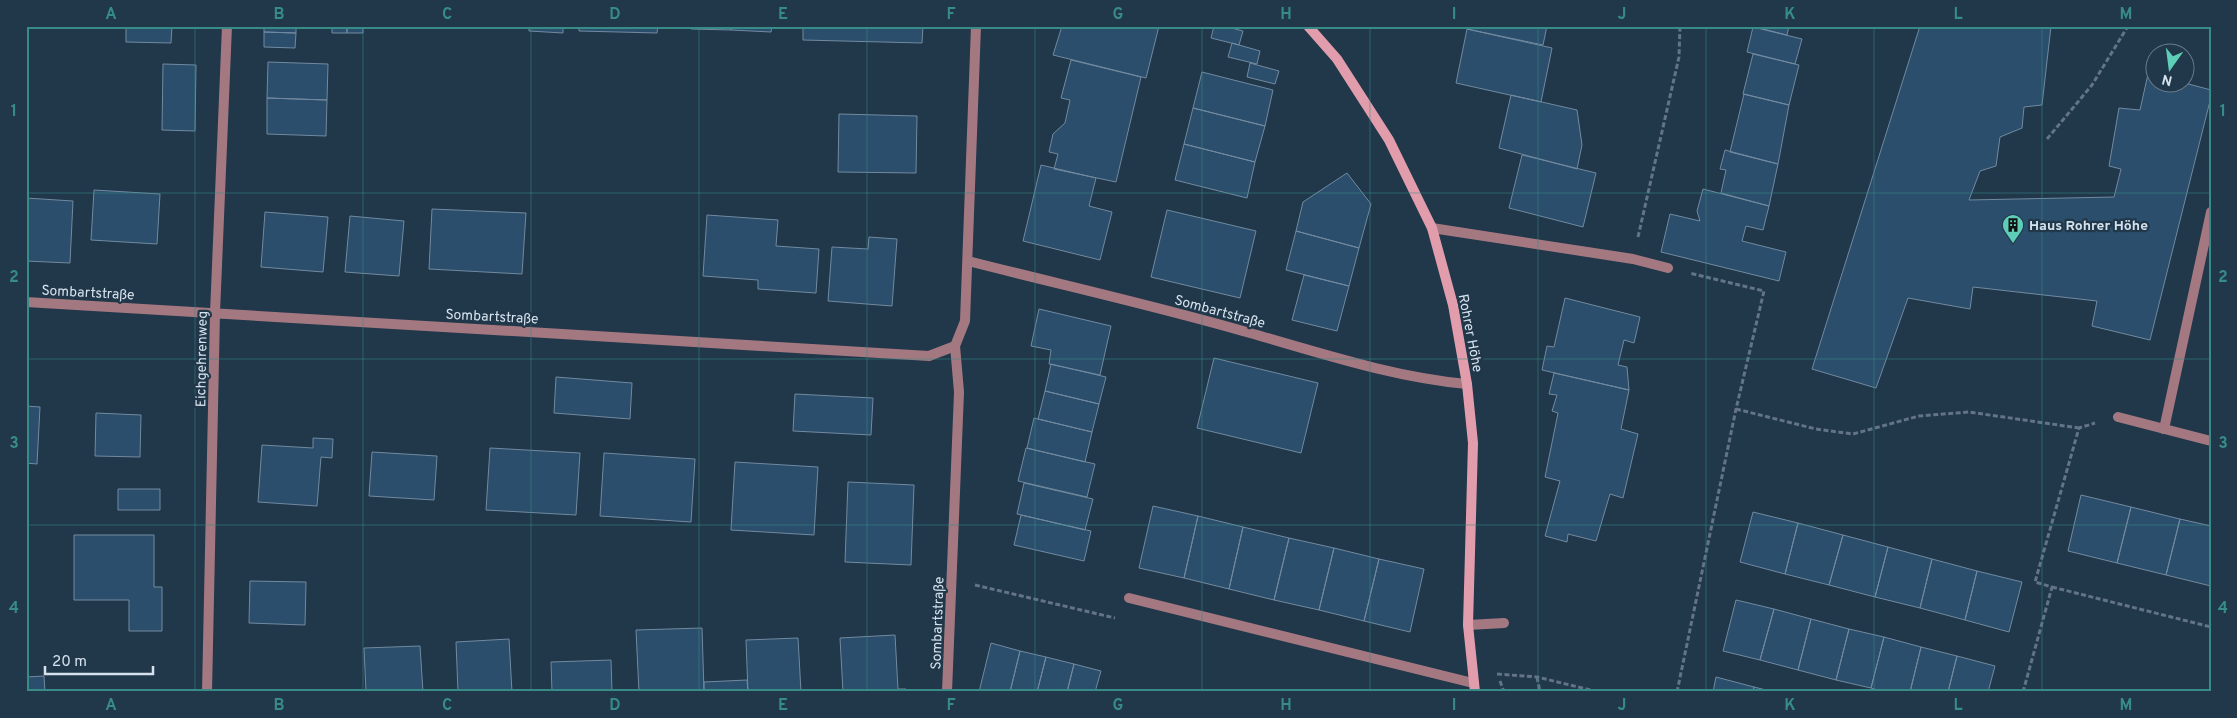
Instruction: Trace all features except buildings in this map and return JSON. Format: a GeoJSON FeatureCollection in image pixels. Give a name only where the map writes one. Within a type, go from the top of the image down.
{"type":"FeatureCollection","features":[{"type":"Feature","properties":{"kind":"street","name":"Eichgehrenweg"},"geometry":{"type":"LineString","coordinates":[[207,692],[216,313],[227,26]]}},
{"type":"Feature","properties":{"kind":"street","name":"Sombartstraße"},"geometry":{"type":"LineString","coordinates":[[947,692],[959,392],[954,346],[965,321],[976,26]]}},
{"type":"Feature","properties":{"kind":"street","name":"Rohrer Höhe"},"geometry":{"type":"LineString","coordinates":[[1129,598],[1474,687],[1468,625],[1473,443],[1466,384],[1453,305],[1432,228],[1389,140],[1337,58],[1308,26]]}},
{"type":"Feature","properties":{"kind":"street"},"geometry":{"type":"LineString","coordinates":[[2164,429],[2211,212]]}},
{"type":"Feature","properties":{"kind":"street"},"geometry":{"type":"LineString","coordinates":[[1432,228],[1632,259],[1668,268]]}},
{"type":"Feature","properties":{"kind":"street","name":"Sombartstraße"},"geometry":{"type":"LineString","coordinates":[[968,261],[1249,332],[1335,358],[1431,381],[1466,384]]}},
{"type":"Feature","properties":{"kind":"street","name":"Sombartstraße"},"geometry":{"type":"LineString","coordinates":[[26,302],[929,356],[954,346]]}},
{"type":"Feature","properties":{"kind":"street"},"geometry":{"type":"LineString","coordinates":[[2118,417],[2211,441]]}},
{"type":"Feature","properties":{"kind":"street"},"geometry":{"type":"LineString","coordinates":[[1468,625],[1504,623]]}},
{"type":"Feature","properties":{"kind":"path"},"geometry":{"type":"LineString","coordinates":[[1632,259],[1679,57],[1680,26]]}},
{"type":"Feature","properties":{"kind":"path"},"geometry":{"type":"LineString","coordinates":[[2047,139],[2092,85],[2128,26]]}},
{"type":"Feature","properties":{"kind":"path"},"geometry":{"type":"LineString","coordinates":[[1668,268],[1764,291],[1736,409],[1677,692]]}},
{"type":"Feature","properties":{"kind":"path"},"geometry":{"type":"LineString","coordinates":[[1736,409],[1816,428],[1853,434],[1919,416],[1969,412],[2079,428],[2118,417]]}},
{"type":"Feature","properties":{"kind":"path"},"geometry":{"type":"LineString","coordinates":[[2079,428],[2034,582],[2211,627]]}},
{"type":"Feature","properties":{"kind":"path"},"geometry":{"type":"LineString","coordinates":[[952,580],[1122,619],[1129,598]]}},
{"type":"Feature","properties":{"kind":"path"},"geometry":{"type":"LineString","coordinates":[[2023,692],[2052,587]]}},
{"type":"Feature","properties":{"kind":"path"},"geometry":{"type":"LineString","coordinates":[[1497,674],[1537,677],[1599,692]]}},
{"type":"Feature","properties":{"kind":"path"},"geometry":{"type":"LineString","coordinates":[[1537,677],[1540,692]]}},
{"type":"Feature","properties":{"kind":"place","name":"Haus Rohrer Höhe"},"geometry":{"type":"Point","coordinates":[2013,244]}}]}
